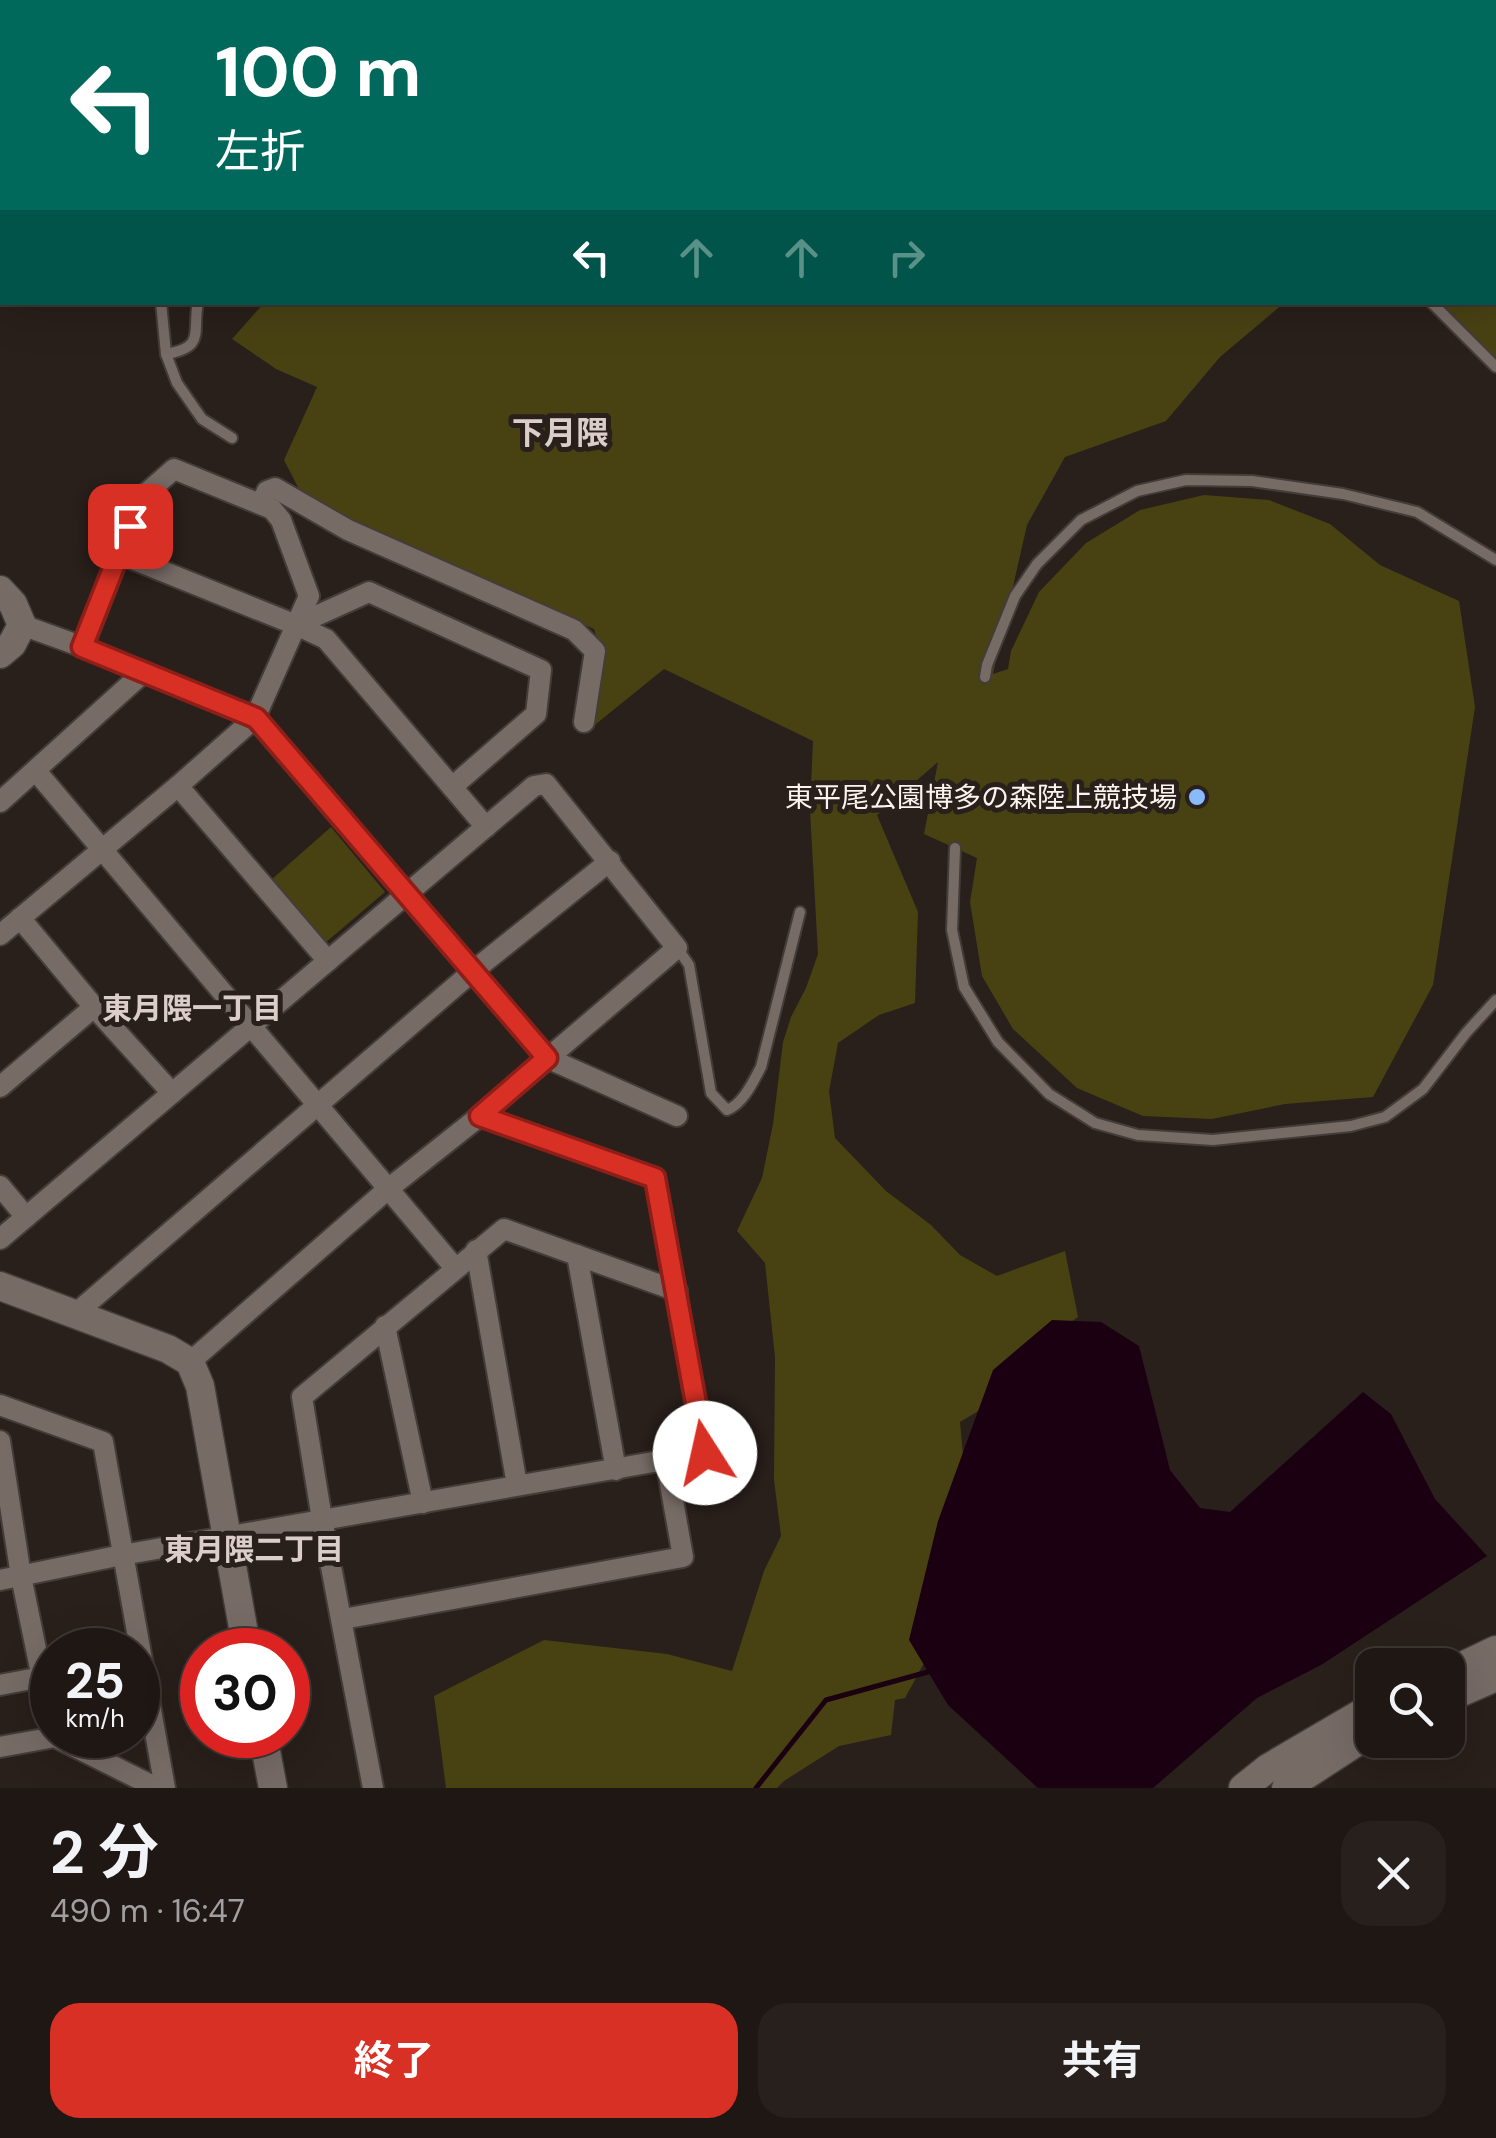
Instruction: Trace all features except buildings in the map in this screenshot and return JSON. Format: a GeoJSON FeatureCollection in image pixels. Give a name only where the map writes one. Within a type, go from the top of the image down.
{"type":"FeatureCollection","features":[{"type":"Feature","properties":{"kind":"street"},"geometry":{"type":"LineString","coordinates":[[0,935],[256,718],[309,596],[281,520],[272,509],[174,469],[141,498],[82,647]]}},
{"type":"Feature","properties":{"kind":"street"},"geometry":{"type":"LineString","coordinates":[[261,504],[266,492],[276,488],[348,530],[574,630],[595,650],[584,722]]}},
{"type":"Feature","properties":{"kind":"street"},"geometry":{"type":"LineString","coordinates":[[120,554],[326,639],[486,826]]}},
{"type":"Feature","properties":{"kind":"street"},"geometry":{"type":"LineString","coordinates":[[0,590],[13,604],[22,625],[256,718],[547,1058],[677,1116]]}},
{"type":"Feature","properties":{"kind":"street"},"geometry":{"type":"LineString","coordinates":[[296,625],[368,592],[541,670],[536,714],[452,787]]}},
{"type":"Feature","properties":{"kind":"street"},"geometry":{"type":"LineString","coordinates":[[0,654],[12,644],[22,625]]}},
{"type":"Feature","properties":{"kind":"street"},"geometry":{"type":"LineString","coordinates":[[0,802],[144,672]]}},
{"type":"Feature","properties":{"kind":"street"},"geometry":{"type":"LineString","coordinates":[[36,771],[455,1268]]}},
{"type":"Feature","properties":{"kind":"street"},"geometry":{"type":"LineString","coordinates":[[0,1239],[486,826],[534,786],[546,784],[677,948],[388,1189],[190,1362]]}},
{"type":"Feature","properties":{"kind":"street"},"geometry":{"type":"LineString","coordinates":[[178,786],[328,961]]}},
{"type":"Feature","properties":{"kind":"street"},"geometry":{"type":"LineString","coordinates":[[75,1314],[472,972],[610,861]]}},
{"type":"Feature","properties":{"kind":"street"},"geometry":{"type":"LineString","coordinates":[[20,918],[172,1093]]}},
{"type":"Feature","properties":{"kind":"street"},"geometry":{"type":"LineString","coordinates":[[0,1087],[94,1007]]}},
{"type":"Feature","properties":{"kind":"street"},"geometry":{"type":"LineString","coordinates":[[11,1578],[705,1453],[655,1178],[480,1116]]}},
{"type":"Feature","properties":{"kind":"street"},"geometry":{"type":"LineString","coordinates":[[0,1186],[26,1217]]}},
{"type":"Feature","properties":{"kind":"street"},"geometry":{"type":"LineString","coordinates":[[373,1788],[302,1396],[504,1229],[677,1291]]}},
{"type":"Feature","properties":{"kind":"street"},"geometry":{"type":"LineString","coordinates":[[476,1250],[516,1485]]}},
{"type":"Feature","properties":{"kind":"street"},"geometry":{"type":"LineString","coordinates":[[577,1255],[616,1470]]}},
{"type":"Feature","properties":{"kind":"street"},"geometry":{"type":"LineString","coordinates":[[0,1286],[168,1349],[190,1362],[200,1386],[244,1628]]}},
{"type":"Feature","properties":{"kind":"street"},"geometry":{"type":"LineString","coordinates":[[385,1326],[422,1503]]}},
{"type":"Feature","properties":{"kind":"street"},"geometry":{"type":"LineString","coordinates":[[0,1405],[103,1442],[165,1788]]}},
{"type":"Feature","properties":{"kind":"street"},"geometry":{"type":"LineString","coordinates":[[0,1440],[11,1578],[30,1639]]}},
{"type":"Feature","properties":{"kind":"street"},"geometry":{"type":"LineString","coordinates":[[342,1619],[683,1557],[666,1462]]}},
{"type":"Feature","properties":{"kind":"street"},"geometry":{"type":"LineString","coordinates":[[1465,1665],[1496,1650]]}},
{"type":"Feature","properties":{"kind":"street"},"geometry":{"type":"LineString","coordinates":[[1465,1691],[1496,1677]]}},
{"type":"Feature","properties":{"kind":"street"},"geometry":{"type":"LineString","coordinates":[[0,1685],[30,1679]]}},
{"type":"Feature","properties":{"kind":"street"},"geometry":{"type":"LineString","coordinates":[[1276,1781],[1355,1721]]}},
{"type":"Feature","properties":{"kind":"street"},"geometry":{"type":"LineString","coordinates":[[0,1748],[30,1740]]}},
{"type":"Feature","properties":{"kind":"street"},"geometry":{"type":"LineString","coordinates":[[1242,1788],[1276,1781],[1355,1741]]}},
{"type":"Feature","properties":{"kind":"street"},"geometry":{"type":"LineString","coordinates":[[100,1758],[156,1788]]}},
{"type":"Feature","properties":{"kind":"street"},"geometry":{"type":"LineString","coordinates":[[267,1758],[273,1788]]}},
{"type":"Feature","properties":{"kind":"lane"},"geometry":{"type":"LineString","coordinates":[[161,305],[166,354],[178,384],[202,419],[232,438]]}},
{"type":"Feature","properties":{"kind":"lane"},"geometry":{"type":"LineString","coordinates":[[166,354],[192,344],[198,305]]}},
{"type":"Feature","properties":{"kind":"lane"},"geometry":{"type":"LineString","coordinates":[[1434,305],[1496,367]]}},
{"type":"Feature","properties":{"kind":"lane"},"geometry":{"type":"LineString","coordinates":[[985,677],[1015,596],[1037,564],[1081,520],[1137,491],[1186,480],[1270,484],[1343,494],[1417,512],[1496,560]]}},
{"type":"Feature","properties":{"kind":"lane"},"geometry":{"type":"LineString","coordinates":[[955,848],[952,930],[964,987],[998,1042],[1049,1094],[1095,1124],[1138,1135],[1214,1140],[1351,1126],[1385,1117],[1423,1089],[1496,1000]]}},
{"type":"Feature","properties":{"kind":"lane"},"geometry":{"type":"LineString","coordinates":[[677,948],[689,965],[711,1094],[727,1110],[734,1108],[760,1067],[800,912]]}},
{"type":"Feature","properties":{"kind":"shaded area"},"geometry":{"type":"Polygon","coordinates":[[[262,305],[1282,305],[1220,357],[1166,421],[1065,457],[1027,525],[993,674],[1008,669],[1011,651],[1039,592],[1086,543],[1140,510],[1204,495],[1269,500],[1330,524],[1380,565],[1459,601],[1475,707],[1433,985],[1373,1097],[1285,1104],[1212,1119],[1143,1116],[1077,1088],[1013,1029],[982,976],[970,902],[977,858],[924,834],[938,762],[877,815],[918,912],[915,1003],[879,1015],[838,1043],[829,1091],[835,1138],[886,1191],[931,1225],[960,1255],[997,1276],[1065,1251],[1078,1317],[1020,1358],[995,1401],[960,1422],[967,1497],[930,1652],[905,1698],[895,1700],[891,1735],[839,1746],[777,1788],[446,1788],[434,1696],[544,1640],[667,1654],[732,1671],[764,1571],[781,1536],[774,1480],[775,1357],[765,1263],[737,1231],[762,1178],[783,1042],[818,954],[810,810],[813,741],[664,669],[591,728],[601,651],[594,629],[387,539],[302,495],[284,460],[317,387],[276,369],[232,339],[262,305]]]}},
{"type":"Feature","properties":{"kind":"shaded area"},"geometry":{"type":"Polygon","coordinates":[[[1426,305],[1496,305],[1496,372],[1432,306],[1426,305]]]}},
{"type":"Feature","properties":{"kind":"shaded area"},"geometry":{"type":"Polygon","coordinates":[[[331,827],[385,892],[325,943],[271,880],[331,827]]]}},
{"type":"Feature","properties":{"kind":"shaded area"},"geometry":{"type":"Polygon","coordinates":[[[1052,1320],[1101,1322],[1139,1346],[1170,1470],[1200,1508],[1230,1512],[1363,1392],[1391,1414],[1435,1499],[1487,1556],[1321,1665],[1257,1698],[1153,1788],[1038,1788],[948,1705],[909,1640],[938,1521],[993,1370],[1052,1320]]]}},
{"type":"Feature","properties":{"kind":"waterway"},"geometry":{"type":"LineString","coordinates":[[756,1788],[826,1700],[935,1670]]}},
{"type":"Feature","properties":{"kind":"place","name":"東平尾公園博多の森陸上競技場"},"geometry":{"type":"Point","coordinates":[1197,797]}},
{"type":"Feature","properties":{"kind":"district","name":"下月隈"},"geometry":{"type":"Point","coordinates":[560,433]}},
{"type":"Feature","properties":{"kind":"district","name":"東月隈一丁目"},"geometry":{"type":"Point","coordinates":[192,1009]}},
{"type":"Feature","properties":{"kind":"district","name":"東月隈二丁目"},"geometry":{"type":"Point","coordinates":[254,1550]}},
{"type":"Feature","properties":{"kind":"route"},"geometry":{"type":"LineString","coordinates":[[130,526],[82,647],[256,718],[547,1058],[480,1116],[655,1178],[705,1453]]}}]}
